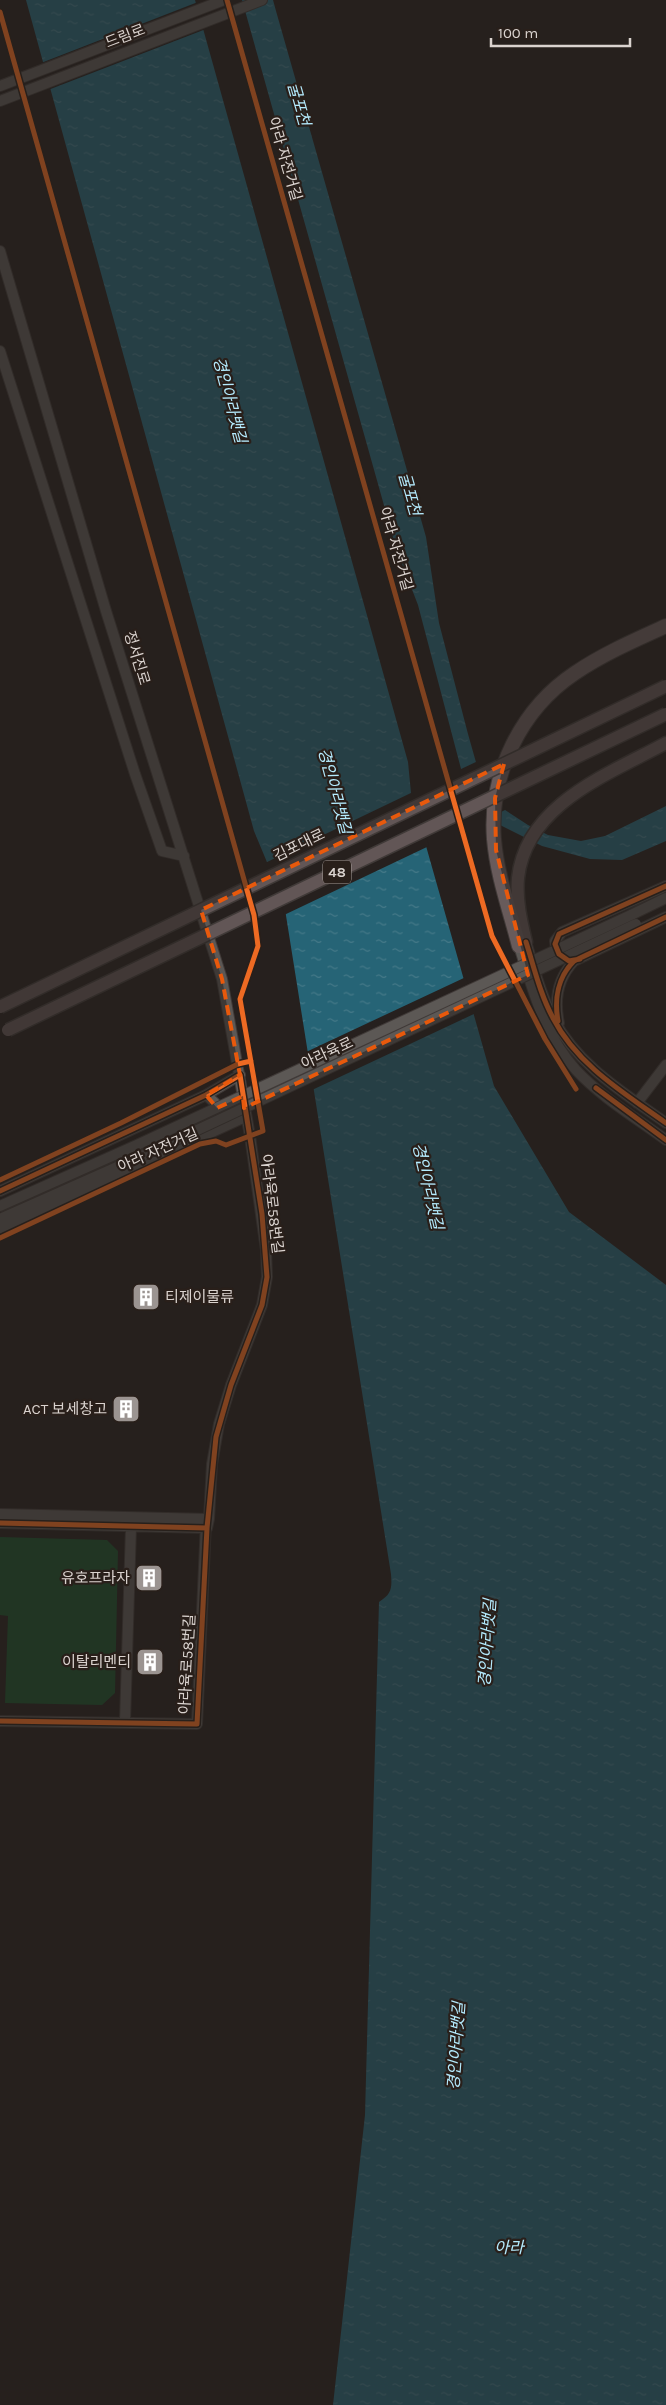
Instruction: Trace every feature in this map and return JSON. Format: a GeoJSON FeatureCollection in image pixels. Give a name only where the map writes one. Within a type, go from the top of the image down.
{"type":"FeatureCollection","features":[{"type":"Feature","properties":{"kind":"highway"},"geometry":{"type":"LineString","coordinates":[[523,944],[500,873],[494,837],[495,798],[499,779],[513,744],[535,710],[546,697],[573,674],[589,664],[666,626]]}},
{"type":"Feature","properties":{"kind":"main road","name":"김포대로"},"geometry":{"type":"LineString","coordinates":[[0,1007],[666,686]]}},
{"type":"Feature","properties":{"kind":"main road","name":"48"},"geometry":{"type":"LineString","coordinates":[[4,1032],[666,714]]}},
{"type":"Feature","properties":{"kind":"main road"},"geometry":{"type":"LineString","coordinates":[[523,944],[518,889],[524,852],[536,831],[552,811],[578,792],[666,743]]}},
{"type":"Feature","properties":{"kind":"street","name":"드림로"},"geometry":{"type":"LineString","coordinates":[[0,86],[224,0]]}},
{"type":"Feature","properties":{"kind":"street","name":"드림로"},"geometry":{"type":"LineString","coordinates":[[0,101],[262,0]]}},
{"type":"Feature","properties":{"kind":"street","name":"정서진로"},"geometry":{"type":"LineString","coordinates":[[0,251],[106,610],[222,979],[240,1075]]}},
{"type":"Feature","properties":{"kind":"street"},"geometry":{"type":"LineString","coordinates":[[0,352],[135,774],[162,851],[184,856]]}},
{"type":"Feature","properties":{"kind":"street"},"geometry":{"type":"LineString","coordinates":[[583,958],[573,961],[562,958],[556,948],[556,937],[562,932],[666,886]]}},
{"type":"Feature","properties":{"kind":"street","name":"아라육로"},"geometry":{"type":"LineString","coordinates":[[0,1219],[144,1155],[634,919],[666,898]]}},
{"type":"Feature","properties":{"kind":"street","name":"아라육로"},"geometry":{"type":"LineString","coordinates":[[0,1206],[634,919],[666,910]]}},
{"type":"Feature","properties":{"kind":"street"},"geometry":{"type":"LineString","coordinates":[[560,1031],[556,1002],[560,985],[568,967],[574,961],[666,917]]}},
{"type":"Feature","properties":{"kind":"street"},"geometry":{"type":"LineString","coordinates":[[523,944],[542,994],[560,1031],[590,1066],[666,1123]]}},
{"type":"Feature","properties":{"kind":"street"},"geometry":{"type":"LineString","coordinates":[[523,944],[541,1014],[569,1062],[588,1082],[666,1140]]}},
{"type":"Feature","properties":{"kind":"street"},"geometry":{"type":"LineString","coordinates":[[637,1102],[666,1065]]}},
{"type":"Feature","properties":{"kind":"street"},"geometry":{"type":"LineString","coordinates":[[0,1191],[206,1095],[240,1075]]}},
{"type":"Feature","properties":{"kind":"street","name":"아라육로58번길"},"geometry":{"type":"LineString","coordinates":[[0,1721],[197,1724],[207,1522],[212,1464],[219,1424],[231,1385],[260,1310],[267,1277],[262,1214],[245,1117],[240,1075]]}},
{"type":"Feature","properties":{"kind":"street"},"geometry":{"type":"LineString","coordinates":[[206,1095],[215,1103],[221,1127]]}},
{"type":"Feature","properties":{"kind":"street"},"geometry":{"type":"LineString","coordinates":[[0,1229],[245,1117]]}},
{"type":"Feature","properties":{"kind":"street"},"geometry":{"type":"LineString","coordinates":[[0,1514],[207,1522]]}},
{"type":"Feature","properties":{"kind":"street"},"geometry":{"type":"LineString","coordinates":[[0,1523],[131,1527],[207,1522]]}},
{"type":"Feature","properties":{"kind":"street"},"geometry":{"type":"LineString","coordinates":[[126,1722],[131,1527]]}},
{"type":"Feature","properties":{"kind":"highlighted area"},"geometry":{"type":"Polygon","coordinates":[[[504,764],[495,798],[496,850],[528,975],[244,1108],[243,1096],[217,1108],[206,1095],[240,1075],[222,979],[201,910],[504,764]]]}},
{"type":"Feature","properties":{"kind":"green space"},"geometry":{"type":"Polygon","coordinates":[[[0,1537],[107,1540],[118,1551],[115,1693],[102,1705],[5,1703],[8,1616],[0,1615],[0,1537]]]}},
{"type":"Feature","properties":{"kind":"water","name":"아라"},"geometry":{"type":"Polygon","coordinates":[[[26,0],[195,0],[408,762],[411,793],[494,1086],[569,1212],[666,1285],[666,2405],[333,2405],[365,2115],[379,1602],[389,1593],[391,1574],[284,903],[254,831],[26,0]]]}},
{"type":"Feature","properties":{"kind":"water","name":"굴포천"},"geometry":{"type":"Polygon","coordinates":[[[242,0],[273,0],[426,537],[439,623],[481,780],[499,806],[528,825],[548,835],[581,841],[605,836],[666,806],[666,841],[622,860],[590,859],[542,846],[498,824],[465,784],[418,605],[396,548],[242,0]]]}},
{"type":"Feature","properties":{"kind":"pier"},"geometry":{"type":"Polygon","coordinates":[[[198,2],[206,29],[48,90],[41,63],[198,2]]]}},
{"type":"Feature","properties":{"kind":"pier"},"geometry":{"type":"Polygon","coordinates":[[[478,761],[491,794],[507,809],[487,819],[475,807],[463,785],[459,770],[478,761]]]}},
{"type":"Feature","properties":{"kind":"pier"},"geometry":{"type":"Polygon","coordinates":[[[413,792],[429,846],[284,915],[282,904],[265,863],[413,792]]]}},
{"type":"Feature","properties":{"kind":"pier"},"geometry":{"type":"Polygon","coordinates":[[[466,977],[476,1013],[312,1090],[306,1052],[466,977]]]}},
{"type":"Feature","properties":{"kind":"cycle path","name":"아라 자전거길"},"geometry":{"type":"LineString","coordinates":[[227,0],[492,936],[545,1039],[576,1089]]}},
{"type":"Feature","properties":{"kind":"cycle path","name":"아라 자전거길"},"geometry":{"type":"LineString","coordinates":[[0,12],[254,915],[258,946],[240,999],[263,1131],[226,1145],[216,1141],[200,1144],[0,1238]]}},
{"type":"Feature","properties":{"kind":"cycle path"},"geometry":{"type":"LineString","coordinates":[[580,959],[569,961],[559,954],[555,944],[559,934],[666,886]]}},
{"type":"Feature","properties":{"kind":"cycle path"},"geometry":{"type":"LineString","coordinates":[[558,1021],[558,989],[564,974],[574,961],[666,917]]}},
{"type":"Feature","properties":{"kind":"cycle path"},"geometry":{"type":"LineString","coordinates":[[526,942],[544,1000],[563,1035],[588,1064],[603,1077],[666,1123]]}},
{"type":"Feature","properties":{"kind":"cycle path"},"geometry":{"type":"LineString","coordinates":[[0,1180],[121,1123],[238,1064],[251,1061]]}},
{"type":"Feature","properties":{"kind":"cycle path"},"geometry":{"type":"LineString","coordinates":[[0,1191],[206,1095],[240,1075],[262,1214],[267,1277],[262,1305],[231,1385],[216,1437],[207,1528],[197,1724],[0,1721]]}},
{"type":"Feature","properties":{"kind":"cycle path"},"geometry":{"type":"LineString","coordinates":[[596,1088],[666,1140]]}},
{"type":"Feature","properties":{"kind":"cycle path"},"geometry":{"type":"LineString","coordinates":[[0,1523],[207,1528]]}},
{"type":"Feature","properties":{"kind":"place","name":"티제이물류"},"geometry":{"type":"Point","coordinates":[146,1297]}},
{"type":"Feature","properties":{"kind":"place","name":"ACT 보세창고"},"geometry":{"type":"Point","coordinates":[126,1409]}},
{"type":"Feature","properties":{"kind":"place","name":"유호프라자"},"geometry":{"type":"Point","coordinates":[149,1578]}},
{"type":"Feature","properties":{"kind":"place","name":"이탈리멘티"},"geometry":{"type":"Point","coordinates":[150,1662]}},
{"type":"Feature","properties":{"kind":"water label","name":"경인아라뱃길"},"geometry":{"type":"Point","coordinates":[230,400]}},
{"type":"Feature","properties":{"kind":"water label","name":"경인아라뱃길"},"geometry":{"type":"Point","coordinates":[335,791]}},
{"type":"Feature","properties":{"kind":"water label","name":"경인아라뱃길"},"geometry":{"type":"Point","coordinates":[428,1186]}},
{"type":"Feature","properties":{"kind":"water label","name":"경인아라뱃길"},"geometry":{"type":"Point","coordinates":[487,1643]}},
{"type":"Feature","properties":{"kind":"water label","name":"경인아라뱃길"},"geometry":{"type":"Point","coordinates":[456,2046]}}]}
